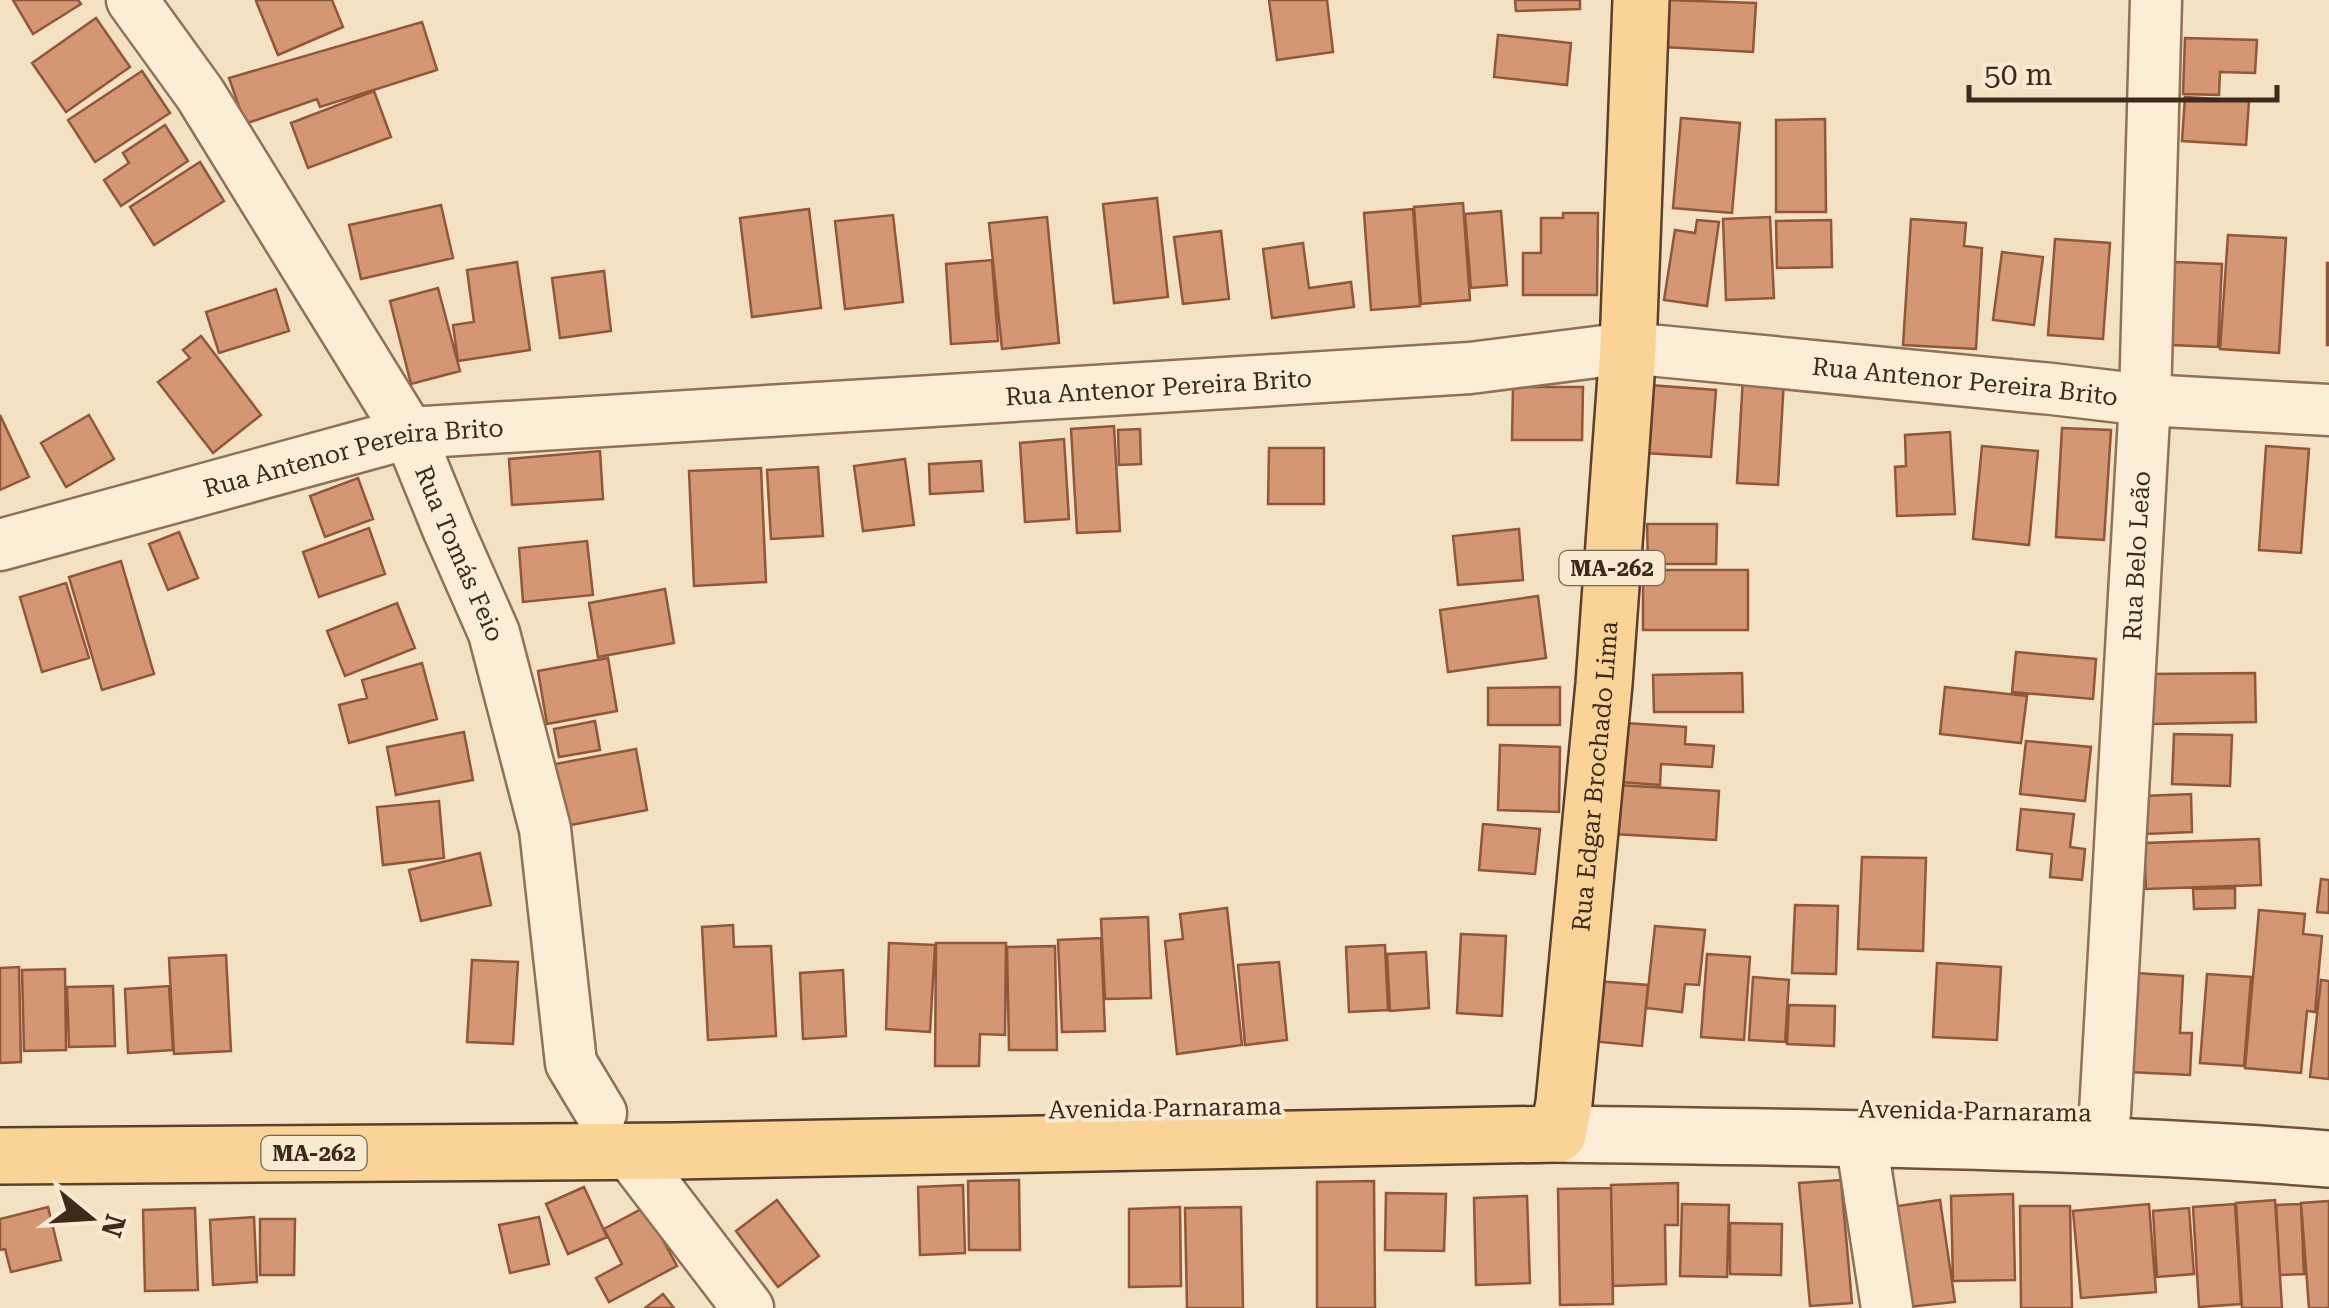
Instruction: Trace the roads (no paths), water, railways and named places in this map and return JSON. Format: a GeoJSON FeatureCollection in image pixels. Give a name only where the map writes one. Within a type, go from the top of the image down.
{"type":"FeatureCollection","features":[{"type":"Feature","properties":{"kind":"main road","name":"Rua Edgar Brochado Lima"},"geometry":{"type":"LineString","coordinates":[[1561,1119],[1604,684],[1628,348],[1641,0]]}},
{"type":"Feature","properties":{"kind":"main road","name":"Avenida Parnarama"},"geometry":{"type":"LineString","coordinates":[[0,1156],[643,1132],[1561,1119]]}},
{"type":"Feature","properties":{"kind":"main road","name":"Avenida Parnarama"},"geometry":{"type":"LineString","coordinates":[[0,1120],[643,1132]]}},
{"type":"Feature","properties":{"kind":"street","name":"Rua Tomás Feio"},"geometry":{"type":"LineString","coordinates":[[132,0],[200,94],[409,433],[494,633],[545,830],[572,1062],[643,1132],[748,1308]]}},
{"type":"Feature","properties":{"kind":"street","name":"Rua Belo Leão"},"geometry":{"type":"LineString","coordinates":[[2105,1129],[2146,400],[2156,0]]}},
{"type":"Feature","properties":{"kind":"street","name":"Rua Antenor Pereira Brito"},"geometry":{"type":"LineString","coordinates":[[0,544],[409,433],[1470,368],[1628,348],[2146,400],[2329,410]]}},
{"type":"Feature","properties":{"kind":"street","name":"Avenida Parnarama"},"geometry":{"type":"LineString","coordinates":[[1561,1119],[2329,1130]]}},
{"type":"Feature","properties":{"kind":"street"},"geometry":{"type":"LineString","coordinates":[[1862,1124],[1886,1308]]}},
{"type":"Feature","properties":{"kind":"street","name":"Avenida Parnarama"},"geometry":{"type":"LineString","coordinates":[[2105,1129],[2329,1159]]}}]}
